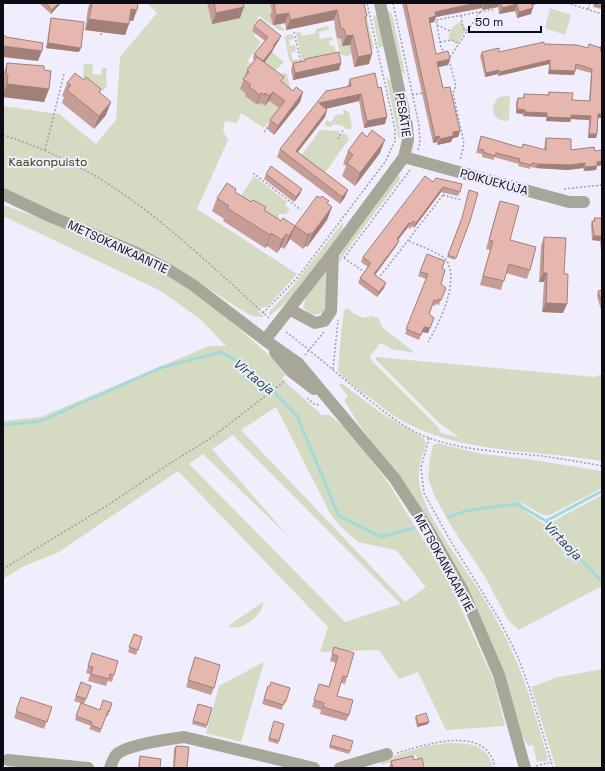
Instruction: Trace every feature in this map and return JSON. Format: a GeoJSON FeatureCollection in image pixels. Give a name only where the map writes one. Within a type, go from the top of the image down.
{"type":"FeatureCollection","features":[{"type":"Feature","properties":{"kind":"street","name":"PESÄTIE"},"geometry":{"type":"LineString","coordinates":[[265,340],[333,253],[410,159],[407,126],[380,3]]}},
{"type":"Feature","properties":{"kind":"street","name":"POIKUEKUJA"},"geometry":{"type":"LineString","coordinates":[[410,159],[569,202],[584,202]]}},
{"type":"Feature","properties":{"kind":"street","name":"METSOKANKAANTIE"},"geometry":{"type":"LineString","coordinates":[[3,194],[46,215],[137,253],[193,285],[265,340],[292,372],[331,402],[395,479],[429,531],[463,591],[499,675],[530,767]]}},
{"type":"Feature","properties":{"kind":"street"},"geometry":{"type":"LineString","coordinates":[[289,309],[315,323],[324,321],[331,311],[333,253]]}},
{"type":"Feature","properties":{"kind":"street"},"geometry":{"type":"LineString","coordinates":[[110,768],[116,755],[125,750],[150,743],[184,737],[314,768]]}},
{"type":"Feature","properties":{"kind":"street"},"geometry":{"type":"LineString","coordinates":[[340,768],[387,754]]}},
{"type":"Feature","properties":{"kind":"street"},"geometry":{"type":"LineString","coordinates":[[8,760],[88,768]]}},
{"type":"Feature","properties":{"kind":"path"},"geometry":{"type":"LineString","coordinates":[[262,313],[298,277],[385,162],[395,141],[395,129],[367,3]]}},
{"type":"Feature","properties":{"kind":"path"},"geometry":{"type":"LineString","coordinates":[[342,262],[410,170],[410,159],[420,143],[419,125],[393,3]]}},
{"type":"Feature","properties":{"kind":"path"},"geometry":{"type":"LineString","coordinates":[[568,3],[602,14]]}},
{"type":"Feature","properties":{"kind":"path"},"geometry":{"type":"LineString","coordinates":[[588,9],[590,3]]}},
{"type":"Feature","properties":{"kind":"path"},"geometry":{"type":"LineString","coordinates":[[458,166],[464,144],[453,93],[456,86],[450,57],[441,48],[436,20],[495,9]]}},
{"type":"Feature","properties":{"kind":"path"},"geometry":{"type":"LineString","coordinates":[[450,57],[480,12]]}},
{"type":"Feature","properties":{"kind":"path"},"geometry":{"type":"LineString","coordinates":[[461,16],[463,28],[467,31]]}},
{"type":"Feature","properties":{"kind":"path"},"geometry":{"type":"LineString","coordinates":[[437,25],[450,31]]}},
{"type":"Feature","properties":{"kind":"path"},"geometry":{"type":"LineString","coordinates":[[294,32],[301,64]]}},
{"type":"Feature","properties":{"kind":"path"},"geometry":{"type":"LineString","coordinates":[[440,42],[452,40],[459,44]]}},
{"type":"Feature","properties":{"kind":"path"},"geometry":{"type":"LineString","coordinates":[[600,48],[602,43]]}},
{"type":"Feature","properties":{"kind":"path"},"geometry":{"type":"LineString","coordinates":[[45,150],[64,74]]}},
{"type":"Feature","properties":{"kind":"path"},"geometry":{"type":"LineString","coordinates":[[412,95],[427,92]]}},
{"type":"Feature","properties":{"kind":"path"},"geometry":{"type":"LineString","coordinates":[[264,132],[273,120]]}},
{"type":"Feature","properties":{"kind":"path"},"geometry":{"type":"LineString","coordinates":[[338,139],[343,130]]}},
{"type":"Feature","properties":{"kind":"path"},"geometry":{"type":"LineString","coordinates":[[408,142],[420,143]]}},
{"type":"Feature","properties":{"kind":"path"},"geometry":{"type":"LineString","coordinates":[[253,173],[301,210]]}},
{"type":"Feature","properties":{"kind":"path"},"geometry":{"type":"LineString","coordinates":[[378,279],[409,241],[443,195],[445,190]]}},
{"type":"Feature","properties":{"kind":"path"},"geometry":{"type":"LineString","coordinates":[[443,195],[461,200]]}},
{"type":"Feature","properties":{"kind":"path"},"geometry":{"type":"LineString","coordinates":[[409,241],[441,256],[446,260],[450,271],[451,282],[448,296],[436,330],[428,342]]}},
{"type":"Feature","properties":{"kind":"path"},"geometry":{"type":"LineString","coordinates":[[344,258],[366,273]]}},
{"type":"Feature","properties":{"kind":"path"},"geometry":{"type":"LineString","coordinates":[[333,370],[339,316],[334,321]]}},
{"type":"Feature","properties":{"kind":"path"},"geometry":{"type":"LineString","coordinates":[[309,349],[324,332]]}},
{"type":"Feature","properties":{"kind":"path"},"geometry":{"type":"LineString","coordinates":[[3,569],[108,506],[172,462],[211,438],[286,380]]}},
{"type":"Feature","properties":{"kind":"path"},"geometry":{"type":"LineString","coordinates":[[429,438],[421,468],[424,493],[450,540],[499,618],[518,657],[529,687],[554,768]]}},
{"type":"Feature","properties":{"kind":"path"},"geometry":{"type":"LineString","coordinates":[[387,754],[438,742],[469,742],[482,746],[486,750],[494,763],[495,768]]}},
{"type":"Feature","properties":{"kind":"path"},"geometry":{"type":"LineString","coordinates":[[530,767],[552,762]]}},
{"type":"Feature","properties":{"kind":"green space","name":"Kaakonpuisto"},"geometry":{"type":"Polygon","coordinates":[[[147,3],[302,3],[279,24],[281,24],[282,28],[284,28],[284,31],[279,30],[259,16],[257,19],[277,35],[281,41],[252,31],[255,33],[254,36],[261,42],[247,61],[256,68],[240,89],[256,104],[261,103],[266,106],[269,101],[271,103],[278,74],[285,73],[287,74],[291,91],[290,95],[264,128],[241,113],[237,123],[225,121],[223,131],[228,140],[197,209],[297,274],[267,307],[261,308],[258,311],[264,317],[252,316],[155,255],[37,205],[3,188],[3,106],[59,114],[96,144],[116,120],[120,57],[157,13],[147,3]]]}},
{"type":"Feature","properties":{"kind":"green space"},"geometry":{"type":"Polygon","coordinates":[[[364,3],[374,49],[346,56],[342,55],[340,53],[334,27],[337,27],[342,46],[349,45],[350,47],[364,3]]]}},
{"type":"Feature","properties":{"kind":"green space"},"geometry":{"type":"Polygon","coordinates":[[[550,8],[571,15],[565,35],[545,28],[550,8]]]}},
{"type":"Feature","properties":{"kind":"green space"},"geometry":{"type":"Polygon","coordinates":[[[388,11],[392,14],[405,74],[400,71],[388,11]]]}},
{"type":"Feature","properties":{"kind":"green space"},"geometry":{"type":"Polygon","coordinates":[[[377,14],[384,46],[379,48],[373,17],[377,14]]]}},
{"type":"Feature","properties":{"kind":"green space"},"geometry":{"type":"Polygon","coordinates":[[[462,21],[464,27],[467,29],[457,44],[449,41],[450,31],[456,24],[462,21]]]}},
{"type":"Feature","properties":{"kind":"green space"},"geometry":{"type":"Polygon","coordinates":[[[328,26],[330,29],[319,32],[320,39],[332,37],[333,40],[329,41],[330,46],[334,46],[336,53],[302,61],[296,33],[301,32],[302,36],[316,33],[316,29],[328,26]]]}},
{"type":"Feature","properties":{"kind":"green space"},"geometry":{"type":"Polygon","coordinates":[[[292,34],[294,39],[289,40],[290,46],[295,45],[296,51],[291,53],[293,60],[298,59],[299,62],[291,63],[289,60],[285,38],[287,35],[292,34]]]}},
{"type":"Feature","properties":{"kind":"green space"},"geometry":{"type":"Polygon","coordinates":[[[272,52],[284,62],[276,70],[268,70],[270,67],[264,62],[272,52]]]}},
{"type":"Feature","properties":{"kind":"green space"},"geometry":{"type":"Polygon","coordinates":[[[84,64],[93,64],[92,74],[101,75],[102,68],[107,68],[107,85],[103,91],[83,77],[84,64]]]}},
{"type":"Feature","properties":{"kind":"green space"},"geometry":{"type":"Polygon","coordinates":[[[386,78],[392,81],[402,127],[402,139],[398,137],[386,78]]]}},
{"type":"Feature","properties":{"kind":"green space"},"geometry":{"type":"Polygon","coordinates":[[[510,96],[509,119],[507,121],[498,119],[493,113],[496,101],[499,97],[510,96]]]}},
{"type":"Feature","properties":{"kind":"green space"},"geometry":{"type":"Polygon","coordinates":[[[343,109],[349,112],[352,127],[351,129],[346,129],[343,126],[335,124],[330,127],[325,125],[327,120],[331,122],[336,115],[344,114],[343,109]]]}},
{"type":"Feature","properties":{"kind":"green space"},"geometry":{"type":"Polygon","coordinates":[[[320,130],[340,131],[339,133],[342,135],[343,133],[347,135],[349,139],[325,173],[301,156],[320,130]]]}},
{"type":"Feature","properties":{"kind":"green space"},"geometry":{"type":"Polygon","coordinates":[[[397,175],[400,179],[344,254],[339,264],[340,253],[397,175]]]}},
{"type":"Feature","properties":{"kind":"green space"},"geometry":{"type":"Polygon","coordinates":[[[254,176],[287,202],[285,205],[290,209],[285,215],[279,214],[279,224],[242,199],[242,194],[254,176]]]}},
{"type":"Feature","properties":{"kind":"green space"},"geometry":{"type":"Polygon","coordinates":[[[3,205],[123,252],[168,276],[203,299],[228,319],[288,372],[282,379],[322,415],[329,415],[346,428],[389,484],[448,580],[494,681],[505,726],[446,730],[418,672],[399,679],[379,650],[320,652],[328,627],[178,471],[59,552],[22,567],[3,579],[3,421],[41,417],[209,346],[226,346],[201,320],[161,291],[3,216],[3,205]],[[276,407],[241,430],[405,602],[426,587],[396,550],[358,542],[339,525],[330,513],[276,407]],[[233,435],[212,449],[289,537],[203,454],[189,464],[345,622],[400,604],[400,603],[233,435]]]}},
{"type":"Feature","properties":{"kind":"green space"},"geometry":{"type":"Polygon","coordinates":[[[343,222],[343,230],[309,276],[291,298],[269,316],[269,312],[292,287],[343,222]]]}},
{"type":"Feature","properties":{"kind":"green space"},"geometry":{"type":"Polygon","coordinates":[[[326,269],[326,309],[317,315],[314,315],[309,313],[303,307],[307,295],[326,269]]]}},
{"type":"Feature","properties":{"kind":"green space"},"geometry":{"type":"Polygon","coordinates":[[[348,308],[353,313],[363,318],[372,316],[378,318],[383,328],[415,353],[392,349],[383,344],[379,344],[370,357],[373,362],[440,429],[439,430],[441,433],[459,437],[439,423],[376,360],[376,357],[595,377],[602,374],[602,461],[577,457],[503,450],[454,441],[431,434],[399,419],[354,386],[338,371],[344,310],[348,308]]]}},
{"type":"Feature","properties":{"kind":"green space"},"geometry":{"type":"Polygon","coordinates":[[[341,383],[381,413],[424,438],[426,444],[419,472],[419,482],[427,508],[443,536],[487,603],[511,648],[529,695],[548,759],[547,761],[537,762],[533,745],[528,746],[517,726],[501,674],[386,460],[359,425],[344,400],[348,396],[339,385],[341,383]]]}},
{"type":"Feature","properties":{"kind":"green space"},"geometry":{"type":"Polygon","coordinates":[[[437,443],[482,454],[527,459],[602,471],[602,488],[550,515],[543,515],[520,502],[526,512],[546,525],[602,495],[602,589],[600,587],[519,630],[508,620],[484,575],[453,529],[434,495],[428,478],[433,445],[437,443]]]}},
{"type":"Feature","properties":{"kind":"green space"},"geometry":{"type":"Polygon","coordinates":[[[263,602],[260,612],[250,622],[233,628],[228,626],[263,602]]]}},
{"type":"Feature","properties":{"kind":"green space"},"geometry":{"type":"Polygon","coordinates":[[[264,662],[241,742],[206,733],[219,686],[264,662]]]}},
{"type":"Feature","properties":{"kind":"green space"},"geometry":{"type":"Polygon","coordinates":[[[602,669],[602,768],[556,768],[531,687],[558,677],[602,669]]]}},
{"type":"Feature","properties":{"kind":"green space"},"geometry":{"type":"Polygon","coordinates":[[[448,743],[476,746],[487,754],[493,768],[422,768],[416,755],[381,765],[380,760],[426,746],[448,743]]]}},
{"type":"Feature","properties":{"kind":"building"},"geometry":{"type":"Polygon","coordinates":[[[46,3],[59,3],[52,10],[46,3]]]}},
{"type":"Feature","properties":{"kind":"building"},"geometry":{"type":"Polygon","coordinates":[[[92,3],[138,3],[137,10],[131,9],[129,24],[89,19],[92,3]]]}},
{"type":"Feature","properties":{"kind":"building"},"geometry":{"type":"Polygon","coordinates":[[[214,3],[243,3],[244,7],[216,13],[214,3]]]}},
{"type":"Feature","properties":{"kind":"building"},"geometry":{"type":"Polygon","coordinates":[[[276,3],[364,3],[372,54],[358,57],[353,35],[346,36],[344,29],[341,28],[337,10],[290,20],[289,13],[276,15],[274,5],[276,3]]]}},
{"type":"Feature","properties":{"kind":"building"},"geometry":{"type":"Polygon","coordinates":[[[406,3],[476,3],[435,12],[436,16],[429,18],[436,54],[448,51],[450,59],[437,62],[443,88],[450,87],[460,131],[453,132],[453,136],[440,139],[439,136],[435,137],[406,3]]]}},
{"type":"Feature","properties":{"kind":"building"},"geometry":{"type":"Polygon","coordinates":[[[501,3],[534,3],[532,4],[533,8],[519,12],[517,4],[502,8],[501,3]]]}},
{"type":"Feature","properties":{"kind":"building"},"geometry":{"type":"Polygon","coordinates":[[[602,3],[602,6],[594,4],[602,3]]]}},
{"type":"Feature","properties":{"kind":"building"},"geometry":{"type":"Polygon","coordinates":[[[51,18],[84,22],[81,48],[48,43],[51,18]]]}},
{"type":"Feature","properties":{"kind":"building"},"geometry":{"type":"Polygon","coordinates":[[[260,19],[281,36],[263,61],[254,54],[268,37],[254,26],[260,19]]]}},
{"type":"Feature","properties":{"kind":"building"},"geometry":{"type":"Polygon","coordinates":[[[3,34],[6,37],[43,43],[42,51],[3,46],[3,34]]]}},
{"type":"Feature","properties":{"kind":"building"},"geometry":{"type":"Polygon","coordinates":[[[544,42],[544,44],[577,45],[588,48],[589,44],[601,48],[602,114],[598,114],[597,134],[589,134],[591,116],[571,115],[571,118],[547,117],[547,113],[525,112],[525,110],[517,109],[518,98],[524,98],[524,94],[549,95],[549,92],[573,93],[572,100],[590,101],[592,69],[576,64],[575,71],[550,70],[550,60],[500,72],[499,70],[486,73],[482,52],[499,48],[499,52],[544,42]]]}},
{"type":"Feature","properties":{"kind":"building"},"geometry":{"type":"Polygon","coordinates":[[[339,52],[341,63],[295,73],[293,63],[339,52]]]}},
{"type":"Feature","properties":{"kind":"building"},"geometry":{"type":"Polygon","coordinates":[[[257,57],[284,77],[281,81],[293,91],[296,87],[303,92],[278,126],[270,120],[285,101],[273,92],[269,96],[265,93],[264,95],[261,93],[260,95],[249,87],[251,85],[243,79],[249,72],[247,70],[257,57]]]}},
{"type":"Feature","properties":{"kind":"building"},"geometry":{"type":"Polygon","coordinates":[[[7,63],[44,66],[44,70],[51,71],[49,89],[7,84],[7,63]]]}},
{"type":"Feature","properties":{"kind":"building"},"geometry":{"type":"Polygon","coordinates":[[[75,73],[84,80],[86,77],[101,89],[99,92],[111,102],[99,116],[67,90],[71,85],[67,83],[75,73]]]}},
{"type":"Feature","properties":{"kind":"building"},"geometry":{"type":"Polygon","coordinates":[[[375,73],[378,88],[381,87],[387,117],[367,121],[361,94],[319,103],[327,110],[296,151],[348,190],[342,197],[280,149],[326,91],[351,86],[350,79],[375,73]]]}},
{"type":"Feature","properties":{"kind":"building"},"geometry":{"type":"Polygon","coordinates":[[[372,130],[385,140],[360,173],[347,163],[353,155],[348,151],[362,132],[367,137],[372,130]]]}},
{"type":"Feature","properties":{"kind":"building"},"geometry":{"type":"Polygon","coordinates":[[[481,136],[522,148],[523,144],[546,150],[546,138],[571,139],[571,150],[594,147],[595,151],[602,150],[602,161],[597,162],[597,166],[585,167],[585,163],[570,165],[532,163],[531,165],[519,162],[520,159],[496,153],[495,156],[483,152],[484,150],[478,149],[481,136]]]}},
{"type":"Feature","properties":{"kind":"building"},"geometry":{"type":"Polygon","coordinates":[[[271,166],[302,189],[296,197],[266,174],[271,166]]]}},
{"type":"Feature","properties":{"kind":"building"},"geometry":{"type":"Polygon","coordinates":[[[425,176],[433,182],[436,178],[462,184],[460,192],[443,187],[416,223],[413,221],[411,224],[409,223],[397,239],[399,241],[374,274],[386,283],[379,292],[360,278],[371,263],[363,257],[425,176]]]}},
{"type":"Feature","properties":{"kind":"building"},"geometry":{"type":"Polygon","coordinates":[[[227,183],[236,189],[235,192],[251,202],[253,200],[266,207],[264,210],[281,221],[283,218],[295,226],[289,236],[286,234],[282,240],[271,233],[270,235],[227,208],[229,206],[217,198],[227,183]]]}},
{"type":"Feature","properties":{"kind":"building"},"geometry":{"type":"Polygon","coordinates":[[[469,190],[478,193],[470,221],[456,258],[448,255],[462,218],[469,190]]]}},
{"type":"Feature","properties":{"kind":"building"},"geometry":{"type":"Polygon","coordinates":[[[317,196],[320,198],[322,196],[329,201],[327,203],[332,207],[312,234],[310,233],[308,235],[295,226],[317,196]]]}},
{"type":"Feature","properties":{"kind":"building"},"geometry":{"type":"Polygon","coordinates":[[[500,201],[519,206],[510,240],[536,247],[530,270],[509,264],[504,281],[483,276],[493,241],[489,240],[500,201]]]}},
{"type":"Feature","properties":{"kind":"building"},"geometry":{"type":"Polygon","coordinates":[[[594,218],[602,218],[602,236],[594,236],[592,221],[595,221],[594,218]]]}},
{"type":"Feature","properties":{"kind":"building"},"geometry":{"type":"Polygon","coordinates":[[[544,237],[566,238],[564,274],[568,274],[567,304],[546,303],[547,273],[543,273],[544,237]]]}},
{"type":"Feature","properties":{"kind":"building"},"geometry":{"type":"Polygon","coordinates":[[[427,254],[445,261],[442,268],[445,270],[441,284],[446,288],[441,300],[434,300],[429,314],[434,318],[430,328],[424,327],[421,335],[406,329],[428,274],[420,272],[427,254]]]}},
{"type":"Feature","properties":{"kind":"building"},"geometry":{"type":"Polygon","coordinates":[[[602,290],[602,303],[598,291],[602,290]]]}},
{"type":"Feature","properties":{"kind":"building"},"geometry":{"type":"Polygon","coordinates":[[[134,634],[142,637],[138,650],[129,647],[134,634]]]}},
{"type":"Feature","properties":{"kind":"building"},"geometry":{"type":"Polygon","coordinates":[[[334,647],[354,653],[347,677],[343,676],[337,696],[353,700],[349,715],[323,707],[324,703],[314,700],[319,684],[329,687],[338,656],[332,654],[334,647]]]}},
{"type":"Feature","properties":{"kind":"building"},"geometry":{"type":"Polygon","coordinates":[[[92,653],[118,661],[114,675],[110,674],[109,679],[91,674],[93,667],[88,666],[92,653]]]}},
{"type":"Feature","properties":{"kind":"building"},"geometry":{"type":"Polygon","coordinates":[[[195,657],[220,665],[214,688],[188,680],[195,657]]]}},
{"type":"Feature","properties":{"kind":"building"},"geometry":{"type":"Polygon","coordinates":[[[81,682],[91,686],[86,699],[76,696],[81,682]]]}},
{"type":"Feature","properties":{"kind":"building"},"geometry":{"type":"Polygon","coordinates":[[[271,682],[290,688],[286,701],[285,700],[283,705],[264,699],[268,686],[270,686],[271,682]]]}},
{"type":"Feature","properties":{"kind":"building"},"geometry":{"type":"Polygon","coordinates":[[[21,697],[52,707],[47,722],[16,711],[21,697]]]}},
{"type":"Feature","properties":{"kind":"building"},"geometry":{"type":"Polygon","coordinates":[[[103,700],[112,703],[101,729],[91,725],[92,722],[76,716],[81,703],[100,710],[103,700]]]}},
{"type":"Feature","properties":{"kind":"building"},"geometry":{"type":"Polygon","coordinates":[[[198,704],[212,708],[207,725],[193,721],[198,704]]]}},
{"type":"Feature","properties":{"kind":"building"},"geometry":{"type":"Polygon","coordinates":[[[426,713],[429,722],[418,724],[416,716],[426,713]]]}},
{"type":"Feature","properties":{"kind":"building"},"geometry":{"type":"Polygon","coordinates":[[[274,721],[284,724],[279,741],[269,738],[274,721]]]}},
{"type":"Feature","properties":{"kind":"building"},"geometry":{"type":"Polygon","coordinates":[[[333,735],[353,741],[350,751],[330,745],[333,735]]]}},
{"type":"Feature","properties":{"kind":"building"},"geometry":{"type":"Polygon","coordinates":[[[176,746],[189,747],[187,768],[174,768],[176,746]]]}},
{"type":"Feature","properties":{"kind":"building"},"geometry":{"type":"Polygon","coordinates":[[[140,756],[161,759],[160,768],[139,768],[140,756]]]}},
{"type":"Feature","properties":{"kind":"building"},"geometry":{"type":"Polygon","coordinates":[[[413,756],[414,760],[422,758],[424,768],[393,768],[391,761],[413,756]]]}},
{"type":"Feature","properties":{"kind":"waterway","name":"Virtaoja"},"geometry":{"type":"LineString","coordinates":[[3,425],[41,421],[160,368],[221,352],[236,360],[272,390],[297,416],[339,516],[381,537],[414,528]]}},
{"type":"Feature","properties":{"kind":"waterway"},"geometry":{"type":"LineString","coordinates":[[546,521],[602,491]]}},
{"type":"Feature","properties":{"kind":"waterway","name":"Virtaoja"},"geometry":{"type":"LineString","coordinates":[[448,517],[470,510],[517,504],[546,521],[602,582]]}}]}
